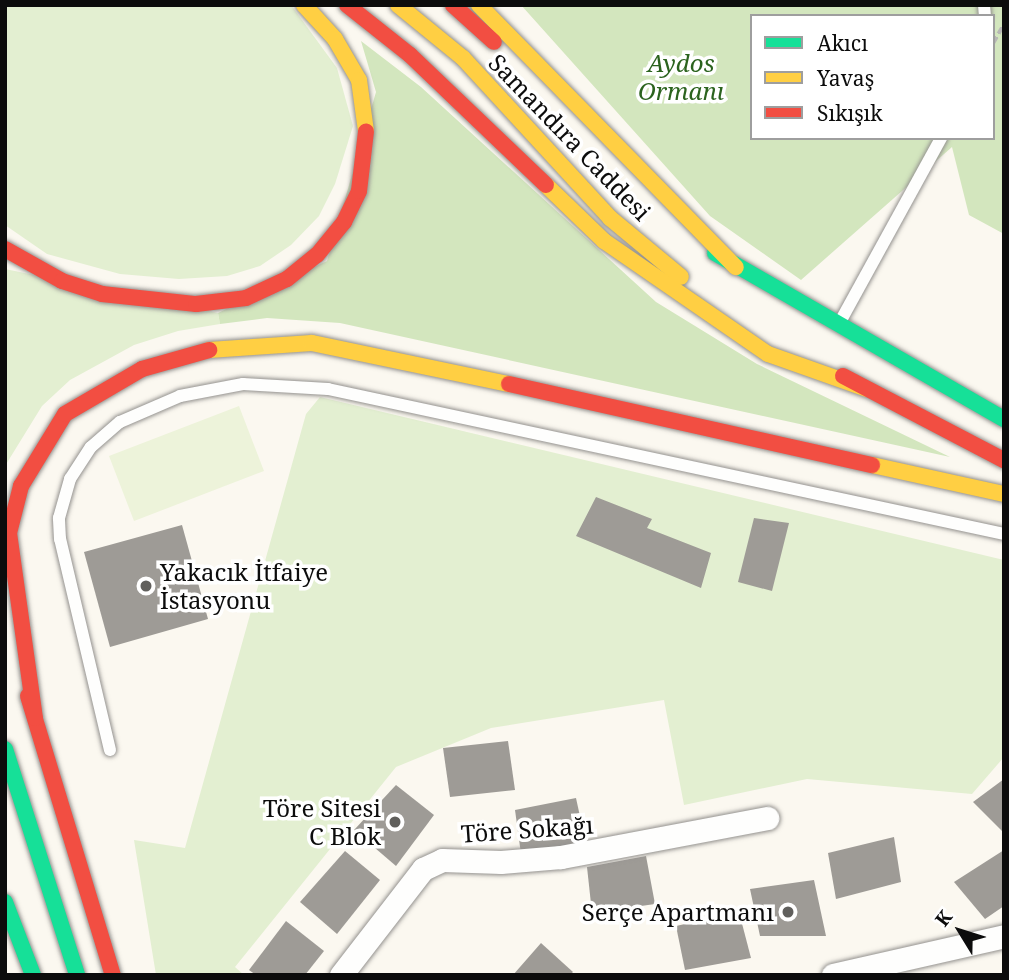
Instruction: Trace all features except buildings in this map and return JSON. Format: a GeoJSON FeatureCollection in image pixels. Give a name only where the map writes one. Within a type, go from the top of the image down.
{"type":"FeatureCollection","features":[{"type":"Feature","properties":{"kind":"main road"},"geometry":{"type":"LineString","coordinates":[[5,250],[62,281],[102,294],[196,304],[246,298],[287,279],[317,255],[344,222],[359,191],[367,123],[359,80],[335,39],[304,5]]}},
{"type":"Feature","properties":{"kind":"main road"},"geometry":{"type":"LineString","coordinates":[[347,5],[410,55],[604,241],[677,295],[768,354],[867,389]]}},
{"type":"Feature","properties":{"kind":"main road","name":"Samandıra Caddesi"},"geometry":{"type":"LineString","coordinates":[[398,5],[463,58],[610,218],[679,276],[759,331],[1004,460]]}},
{"type":"Feature","properties":{"kind":"main road","name":"Samandıra Caddesi"},"geometry":{"type":"LineString","coordinates":[[453,5],[675,226],[736,267],[1004,419]]}},
{"type":"Feature","properties":{"kind":"main road"},"geometry":{"type":"LineString","coordinates":[[479,5],[736,267]]}},
{"type":"Feature","properties":{"kind":"main road"},"geometry":{"type":"LineString","coordinates":[[35,718],[9,533],[21,486],[65,414],[142,369],[191,353],[247,345],[312,343],[386,356],[1004,494]]}},
{"type":"Feature","properties":{"kind":"main road"},"geometry":{"type":"LineString","coordinates":[[5,629],[35,718],[113,975]]}},
{"type":"Feature","properties":{"kind":"main road"},"geometry":{"type":"LineString","coordinates":[[5,749],[77,975]]}},
{"type":"Feature","properties":{"kind":"main road"},"geometry":{"type":"LineString","coordinates":[[5,902],[33,975]]}},
{"type":"Feature","properties":{"kind":"street","name":"Töre Sokağı"},"geometry":{"type":"LineString","coordinates":[[341,975],[423,869],[442,860],[501,862],[561,857],[767,818]]}},
{"type":"Feature","properties":{"kind":"street"},"geometry":{"type":"LineString","coordinates":[[833,975],[1004,936]]}},
{"type":"Feature","properties":{"kind":"lane"},"geometry":{"type":"LineString","coordinates":[[838,326],[940,140]]}},
{"type":"Feature","properties":{"kind":"lane"},"geometry":{"type":"LineString","coordinates":[[110,750],[60,540],[63,498],[80,462],[105,433],[120,422],[201,391],[271,383],[328,389],[1004,534]]}},
{"type":"Feature","properties":{"kind":"path"},"geometry":{"type":"LineString","coordinates":[[995,40],[1004,24]]}},
{"type":"Feature","properties":{"kind":"green space"},"geometry":{"type":"Polygon","coordinates":[[[5,5],[291,5],[337,68],[353,126],[335,184],[319,216],[291,245],[260,266],[227,276],[179,279],[120,274],[47,254],[5,225],[5,5]]]}},
{"type":"Feature","properties":{"kind":"green space","name":"Aydos Ormanı"},"geometry":{"type":"Polygon","coordinates":[[[521,5],[1004,5],[1004,234],[969,215],[952,147],[801,280],[710,216],[521,5]]]}},
{"type":"Feature","properties":{"kind":"green space"},"geometry":{"type":"Polygon","coordinates":[[[361,41],[421,87],[656,302],[757,364],[950,457],[340,323],[267,318],[220,324],[218,313],[327,261],[376,92],[361,41]]]}},
{"type":"Feature","properties":{"kind":"green space"},"geometry":{"type":"Polygon","coordinates":[[[5,269],[218,313],[220,324],[178,331],[134,345],[70,380],[42,406],[5,466],[5,269]]]}},
{"type":"Feature","properties":{"kind":"green space"},"geometry":{"type":"Polygon","coordinates":[[[320,397],[1004,560],[1004,757],[972,794],[807,779],[684,805],[664,700],[491,728],[396,767],[235,967],[244,975],[156,975],[134,840],[185,848],[306,414],[320,397]]]}},
{"type":"Feature","properties":{"kind":"green space"},"geometry":{"type":"Polygon","coordinates":[[[239,406],[264,471],[134,521],[109,456],[239,406]]]}},
{"type":"Feature","properties":{"kind":"traffic: fast"},"geometry":{"type":"LineString","coordinates":[[715,253],[1004,419]]}},
{"type":"Feature","properties":{"kind":"traffic: fast"},"geometry":{"type":"LineString","coordinates":[[5,749],[77,975]]}},
{"type":"Feature","properties":{"kind":"traffic: fast"},"geometry":{"type":"LineString","coordinates":[[5,902],[33,975]]}},
{"type":"Feature","properties":{"kind":"traffic: slow"},"geometry":{"type":"LineString","coordinates":[[304,5],[335,39],[359,80],[366,131]]}},
{"type":"Feature","properties":{"kind":"traffic: slow"},"geometry":{"type":"LineString","coordinates":[[398,5],[463,58],[610,218],[681,277]]}},
{"type":"Feature","properties":{"kind":"traffic: slow"},"geometry":{"type":"LineString","coordinates":[[479,5],[736,267]]}},
{"type":"Feature","properties":{"kind":"traffic: slow"},"geometry":{"type":"LineString","coordinates":[[546,185],[604,241],[768,354],[867,389]]}},
{"type":"Feature","properties":{"kind":"traffic: slow"},"geometry":{"type":"LineString","coordinates":[[209,350],[312,343],[509,384]]}},
{"type":"Feature","properties":{"kind":"traffic: slow"},"geometry":{"type":"LineString","coordinates":[[872,465],[1004,494]]}},
{"type":"Feature","properties":{"kind":"traffic: jam"},"geometry":{"type":"LineString","coordinates":[[347,5],[410,55],[546,185]]}},
{"type":"Feature","properties":{"kind":"traffic: jam"},"geometry":{"type":"LineString","coordinates":[[453,5],[494,42]]}},
{"type":"Feature","properties":{"kind":"traffic: jam"},"geometry":{"type":"LineString","coordinates":[[5,249],[62,281],[102,294],[196,304],[246,298],[287,279],[317,255],[344,222],[359,191],[366,131]]}},
{"type":"Feature","properties":{"kind":"traffic: jam"},"geometry":{"type":"LineString","coordinates":[[35,718],[9,533],[21,486],[65,414],[142,369],[209,350]]}},
{"type":"Feature","properties":{"kind":"traffic: jam"},"geometry":{"type":"LineString","coordinates":[[843,376],[1004,460]]}},
{"type":"Feature","properties":{"kind":"traffic: jam"},"geometry":{"type":"LineString","coordinates":[[509,384],[872,465]]}},
{"type":"Feature","properties":{"kind":"traffic: jam"},"geometry":{"type":"LineString","coordinates":[[28,696],[113,975]]}},
{"type":"Feature","properties":{"kind":"place","name":"Yakacık İtfaiye İstasyonu"},"geometry":{"type":"Point","coordinates":[146,586]}},
{"type":"Feature","properties":{"kind":"place","name":"Töre Sitesi C Blok"},"geometry":{"type":"Point","coordinates":[395,822]}},
{"type":"Feature","properties":{"kind":"place","name":"Serçe Apartmanı"},"geometry":{"type":"Point","coordinates":[788,912]}}]}
